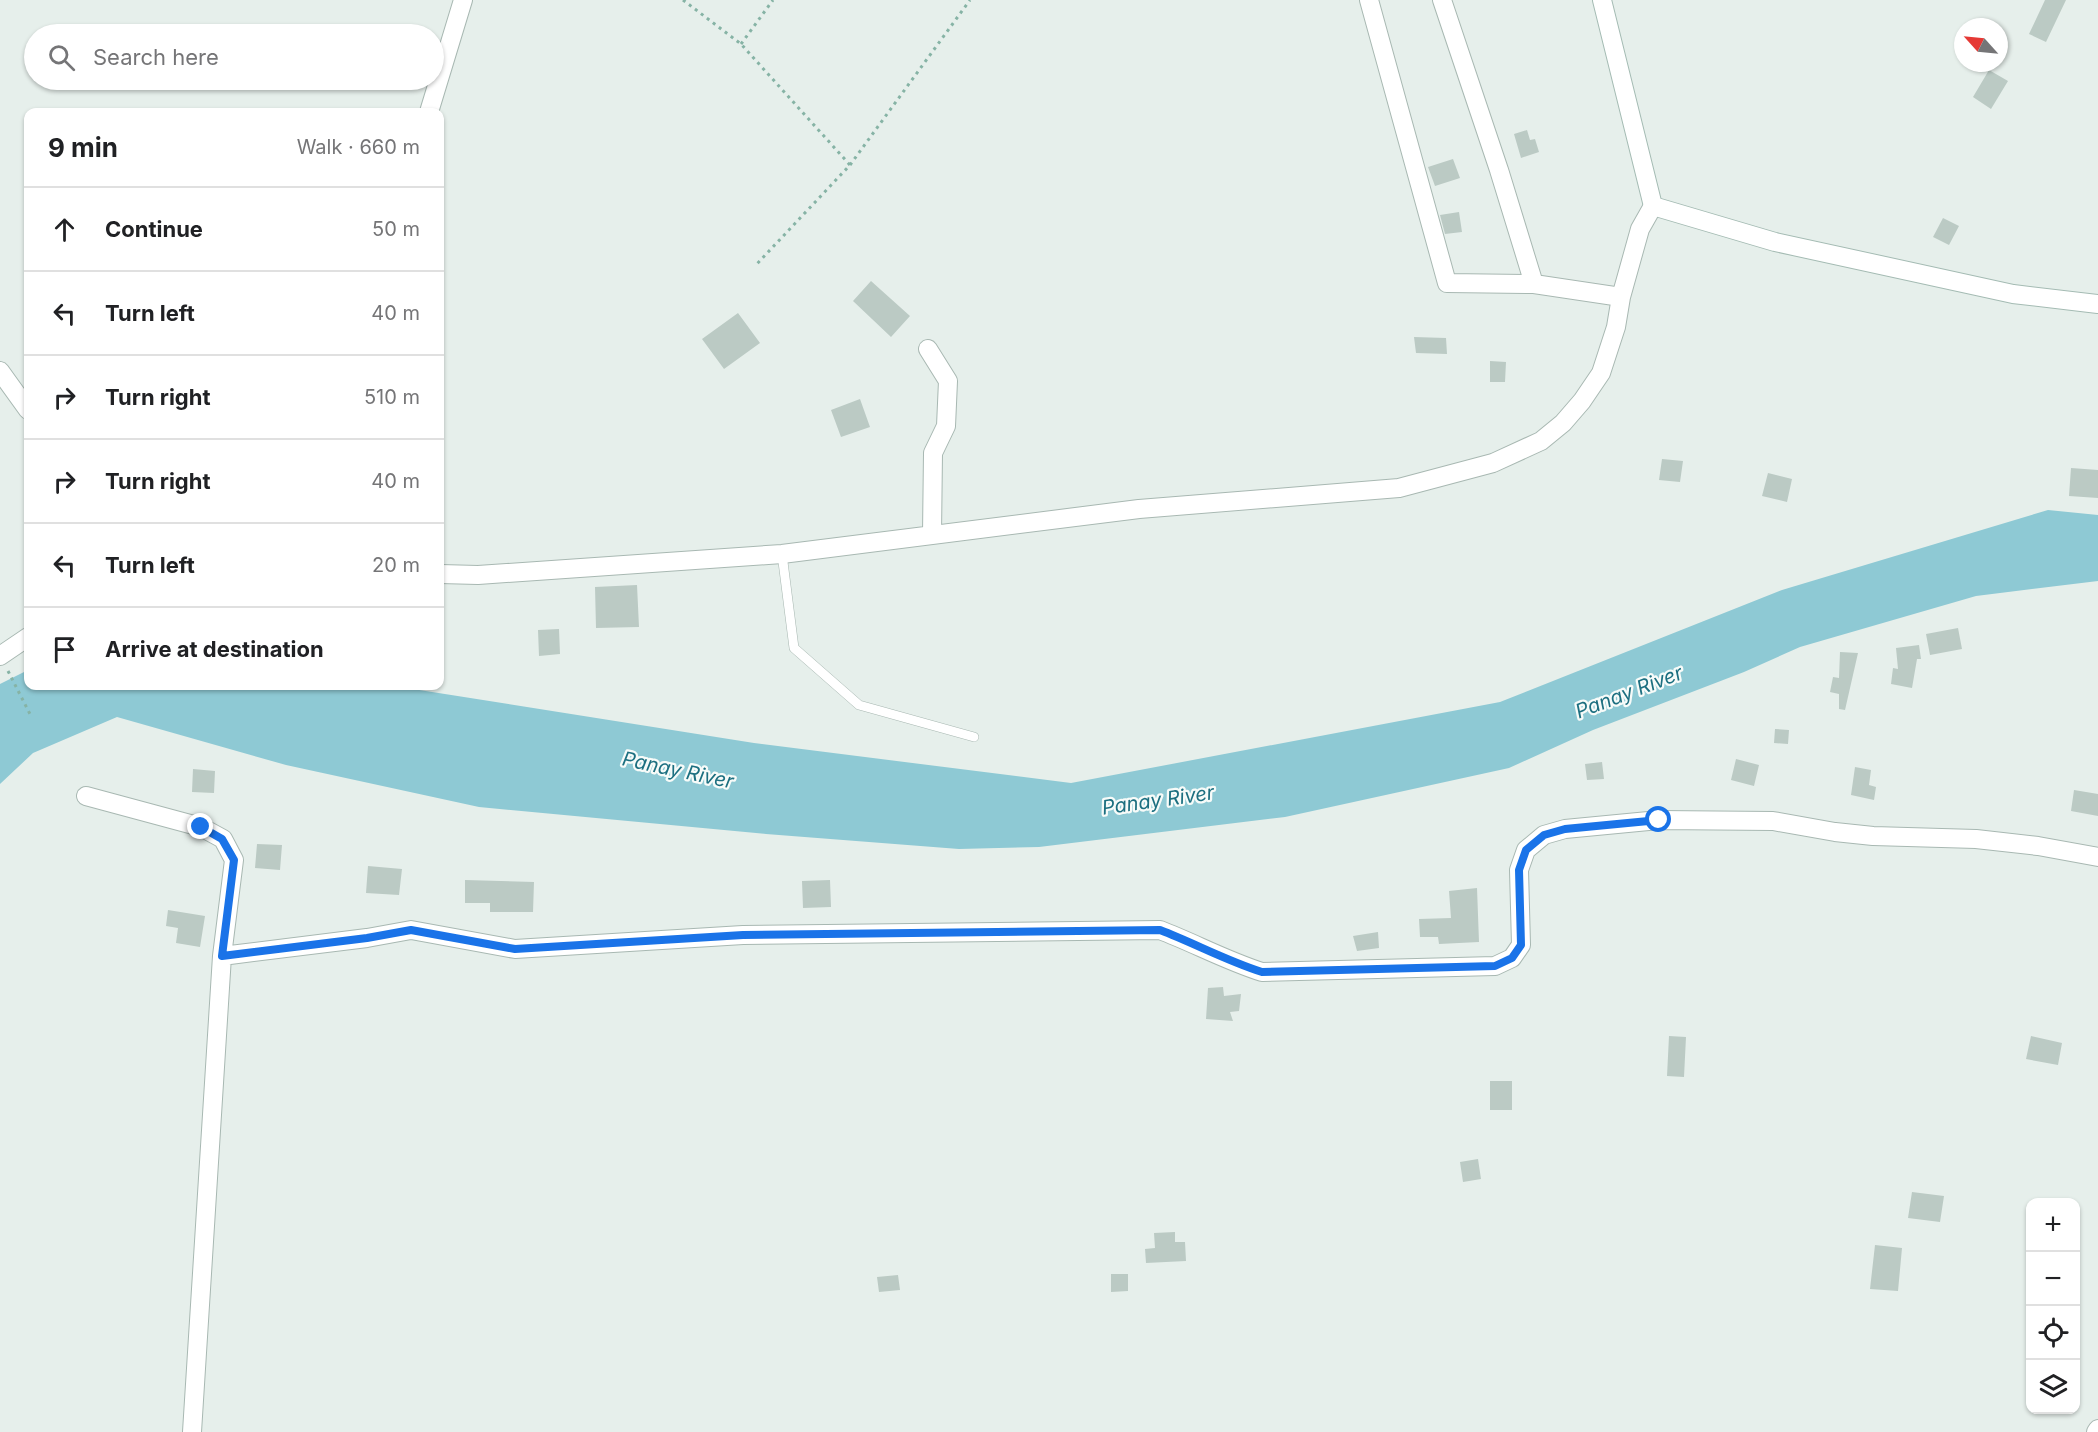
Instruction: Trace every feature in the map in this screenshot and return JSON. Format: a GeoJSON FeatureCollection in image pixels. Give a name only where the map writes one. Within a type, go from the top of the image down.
{"type":"FeatureCollection","features":[{"type":"Feature","properties":{"kind":"street"},"geometry":{"type":"LineString","coordinates":[[444,63],[463,0]]}},
{"type":"Feature","properties":{"kind":"street"},"geometry":{"type":"LineString","coordinates":[[1369,0],[1447,283],[1534,284],[1622,297]]}},
{"type":"Feature","properties":{"kind":"street"},"geometry":{"type":"LineString","coordinates":[[1442,0],[1499,170],[1534,284]]}},
{"type":"Feature","properties":{"kind":"street"},"geometry":{"type":"LineString","coordinates":[[444,574],[478,575],[782,554],[1139,509],[1399,488],[1493,463],[1541,441],[1563,423],[1582,401],[1601,373],[1616,327],[1640,229],[1653,206],[1602,0]]}},
{"type":"Feature","properties":{"kind":"street"},"geometry":{"type":"LineString","coordinates":[[430,108],[436,90]]}},
{"type":"Feature","properties":{"kind":"street"},"geometry":{"type":"LineString","coordinates":[[1653,206],[1775,242],[1820,252],[2013,294],[2098,304]]}},
{"type":"Feature","properties":{"kind":"street"},"geometry":{"type":"LineString","coordinates":[[928,349],[948,381],[946,426],[933,453],[932,534]]}},
{"type":"Feature","properties":{"kind":"street"},"geometry":{"type":"LineString","coordinates":[[0,371],[24,404]]}},
{"type":"Feature","properties":{"kind":"street"},"geometry":{"type":"LineString","coordinates":[[3,661],[24,641]]}},
{"type":"Feature","properties":{"kind":"street"},"geometry":{"type":"LineString","coordinates":[[86,796],[201,827],[222,839],[234,860],[222,956],[192,1432]]}},
{"type":"Feature","properties":{"kind":"street"},"geometry":{"type":"LineString","coordinates":[[222,956],[367,938],[411,930],[515,949],[743,935],[1160,930],[1232,962],[1262,972],[1495,966],[1512,958],[1521,945],[1519,870],[1526,850],[1544,835],[1565,829],[1659,820],[1773,821],[1873,836],[1976,839],[2038,846],[2098,857]]}},
{"type":"Feature","properties":{"kind":"lane"},"geometry":{"type":"LineString","coordinates":[[782,554],[794,648],[859,705],[974,737]]}},
{"type":"Feature","properties":{"kind":"path"},"geometry":{"type":"LineString","coordinates":[[683,0],[741,44],[850,165]]}},
{"type":"Feature","properties":{"kind":"path"},"geometry":{"type":"LineString","coordinates":[[741,44],[773,0]]}},
{"type":"Feature","properties":{"kind":"path"},"geometry":{"type":"LineString","coordinates":[[754,266],[850,165],[970,0]]}},
{"type":"Feature","properties":{"kind":"path"},"geometry":{"type":"LineString","coordinates":[[3,661],[31,716]]}},
{"type":"Feature","properties":{"kind":"water","name":"Panay River"},"geometry":{"type":"Polygon","coordinates":[[[2048,510],[2098,515],[2098,581],[1976,596],[1800,647],[1744,672],[1593,730],[1509,768],[1285,817],[1039,847],[959,849],[766,834],[479,807],[286,765],[117,717],[33,753],[0,784],[0,684],[24,672],[24,690],[419,690],[754,743],[1071,783],[1500,702],[1782,590],[2048,510]]]}},
{"type":"Feature","properties":{"kind":"building"},"geometry":{"type":"Polygon","coordinates":[[[2045,0],[2066,0],[2046,42],[2029,34],[2045,0]]]}},
{"type":"Feature","properties":{"kind":"building"},"geometry":{"type":"Polygon","coordinates":[[[1988,72],[1992,72],[2008,81],[1991,109],[1973,97],[1988,72]]]}},
{"type":"Feature","properties":{"kind":"building"},"geometry":{"type":"Polygon","coordinates":[[[1527,130],[1530,140],[1535,139],[1539,152],[1521,158],[1514,134],[1527,130]]]}},
{"type":"Feature","properties":{"kind":"building"},"geometry":{"type":"Polygon","coordinates":[[[1453,159],[1460,178],[1435,186],[1428,167],[1453,159]]]}},
{"type":"Feature","properties":{"kind":"building"},"geometry":{"type":"Polygon","coordinates":[[[1459,212],[1462,232],[1445,234],[1440,215],[1459,212]]]}},
{"type":"Feature","properties":{"kind":"building"},"geometry":{"type":"Polygon","coordinates":[[[1943,218],[1959,226],[1949,245],[1933,237],[1943,218]]]}},
{"type":"Feature","properties":{"kind":"building"},"geometry":{"type":"Polygon","coordinates":[[[871,281],[910,316],[891,337],[853,301],[871,281]]]}},
{"type":"Feature","properties":{"kind":"building"},"geometry":{"type":"Polygon","coordinates":[[[738,313],[760,343],[724,369],[702,339],[738,313]]]}},
{"type":"Feature","properties":{"kind":"building"},"geometry":{"type":"Polygon","coordinates":[[[1414,337],[1446,338],[1447,354],[1416,353],[1414,337]]]}},
{"type":"Feature","properties":{"kind":"building"},"geometry":{"type":"Polygon","coordinates":[[[1490,361],[1506,362],[1505,382],[1490,382],[1490,361]]]}},
{"type":"Feature","properties":{"kind":"building"},"geometry":{"type":"Polygon","coordinates":[[[860,399],[870,427],[841,437],[831,410],[860,399]]]}},
{"type":"Feature","properties":{"kind":"building"},"geometry":{"type":"Polygon","coordinates":[[[1662,459],[1683,461],[1680,482],[1659,480],[1662,459]]]}},
{"type":"Feature","properties":{"kind":"building"},"geometry":{"type":"Polygon","coordinates":[[[2071,468],[2098,470],[2098,498],[2069,496],[2071,468]]]}},
{"type":"Feature","properties":{"kind":"building"},"geometry":{"type":"Polygon","coordinates":[[[1768,473],[1792,479],[1787,502],[1762,496],[1768,473]]]}},
{"type":"Feature","properties":{"kind":"building"},"geometry":{"type":"Polygon","coordinates":[[[637,585],[639,627],[596,628],[595,587],[637,585]]]}},
{"type":"Feature","properties":{"kind":"building"},"geometry":{"type":"Polygon","coordinates":[[[1958,628],[1962,649],[1930,655],[1926,634],[1958,628]]]}},
{"type":"Feature","properties":{"kind":"building"},"geometry":{"type":"Polygon","coordinates":[[[559,629],[560,654],[539,656],[538,630],[559,629]]]}},
{"type":"Feature","properties":{"kind":"building"},"geometry":{"type":"Polygon","coordinates":[[[1919,645],[1921,659],[1917,659],[1912,688],[1891,684],[1893,668],[1898,669],[1896,648],[1919,645]]]}},
{"type":"Feature","properties":{"kind":"building"},"geometry":{"type":"Polygon","coordinates":[[[1840,652],[1858,653],[1845,710],[1839,709],[1839,694],[1830,692],[1833,677],[1839,678],[1840,652]]]}},
{"type":"Feature","properties":{"kind":"building"},"geometry":{"type":"Polygon","coordinates":[[[1775,729],[1789,730],[1788,744],[1774,743],[1775,729]]]}},
{"type":"Feature","properties":{"kind":"building"},"geometry":{"type":"Polygon","coordinates":[[[1736,759],[1759,765],[1754,786],[1731,780],[1736,759]]]}},
{"type":"Feature","properties":{"kind":"building"},"geometry":{"type":"Polygon","coordinates":[[[1602,762],[1604,779],[1587,780],[1585,764],[1602,762]]]}},
{"type":"Feature","properties":{"kind":"building"},"geometry":{"type":"Polygon","coordinates":[[[1855,767],[1871,770],[1869,785],[1876,787],[1874,800],[1851,795],[1855,767]]]}},
{"type":"Feature","properties":{"kind":"building"},"geometry":{"type":"Polygon","coordinates":[[[193,769],[215,771],[214,793],[192,792],[193,769]]]}},
{"type":"Feature","properties":{"kind":"building"},"geometry":{"type":"Polygon","coordinates":[[[2074,790],[2098,794],[2098,816],[2071,811],[2074,790]]]}},
{"type":"Feature","properties":{"kind":"building"},"geometry":{"type":"Polygon","coordinates":[[[257,844],[282,845],[280,870],[255,868],[257,844]]]}},
{"type":"Feature","properties":{"kind":"building"},"geometry":{"type":"Polygon","coordinates":[[[368,866],[402,869],[399,895],[366,893],[368,866]]]}},
{"type":"Feature","properties":{"kind":"building"},"geometry":{"type":"Polygon","coordinates":[[[465,880],[534,882],[533,912],[490,912],[490,903],[465,903],[465,880]]]}},
{"type":"Feature","properties":{"kind":"building"},"geometry":{"type":"Polygon","coordinates":[[[830,880],[831,907],[803,908],[802,881],[830,880]]]}},
{"type":"Feature","properties":{"kind":"building"},"geometry":{"type":"Polygon","coordinates":[[[1477,888],[1479,942],[1439,944],[1438,937],[1420,937],[1419,919],[1451,918],[1449,891],[1477,888]]]}},
{"type":"Feature","properties":{"kind":"building"},"geometry":{"type":"Polygon","coordinates":[[[168,910],[205,916],[200,947],[176,943],[178,928],[166,926],[168,910]]]}},
{"type":"Feature","properties":{"kind":"building"},"geometry":{"type":"Polygon","coordinates":[[[1378,932],[1379,948],[1357,951],[1353,936],[1378,932]]]}},
{"type":"Feature","properties":{"kind":"building"},"geometry":{"type":"Polygon","coordinates":[[[1223,987],[1224,996],[1241,994],[1239,1011],[1230,1012],[1233,1021],[1206,1019],[1208,988],[1223,987]]]}},
{"type":"Feature","properties":{"kind":"building"},"geometry":{"type":"Polygon","coordinates":[[[1669,1036],[1686,1037],[1684,1077],[1667,1076],[1669,1036]]]}},
{"type":"Feature","properties":{"kind":"building"},"geometry":{"type":"Polygon","coordinates":[[[2031,1036],[2062,1043],[2058,1065],[2026,1059],[2031,1036]]]}},
{"type":"Feature","properties":{"kind":"building"},"geometry":{"type":"Polygon","coordinates":[[[1490,1081],[1512,1081],[1512,1110],[1490,1110],[1490,1081]]]}},
{"type":"Feature","properties":{"kind":"building"},"geometry":{"type":"Polygon","coordinates":[[[1478,1159],[1481,1179],[1463,1182],[1460,1162],[1478,1159]]]}},
{"type":"Feature","properties":{"kind":"building"},"geometry":{"type":"Polygon","coordinates":[[[1912,1192],[1944,1196],[1940,1222],[1908,1218],[1912,1192]]]}},
{"type":"Feature","properties":{"kind":"building"},"geometry":{"type":"Polygon","coordinates":[[[1175,1232],[1175,1242],[1185,1242],[1186,1261],[1146,1263],[1145,1249],[1155,1248],[1154,1233],[1175,1232]]]}},
{"type":"Feature","properties":{"kind":"building"},"geometry":{"type":"Polygon","coordinates":[[[1875,1245],[1902,1248],[1898,1291],[1870,1289],[1875,1245]]]}},
{"type":"Feature","properties":{"kind":"building"},"geometry":{"type":"Polygon","coordinates":[[[1111,1274],[1128,1274],[1128,1291],[1111,1292],[1111,1274]]]}},
{"type":"Feature","properties":{"kind":"building"},"geometry":{"type":"Polygon","coordinates":[[[898,1275],[900,1290],[879,1292],[877,1277],[898,1275]]]}},
{"type":"Feature","properties":{"kind":"route"},"geometry":{"type":"LineString","coordinates":[[201,827],[222,839],[234,860],[222,956],[367,938],[411,930],[515,949],[743,935],[1160,930],[1232,962],[1262,972],[1495,966],[1512,958],[1521,945],[1519,870],[1526,850],[1544,835],[1565,829],[1659,820]]}}]}
